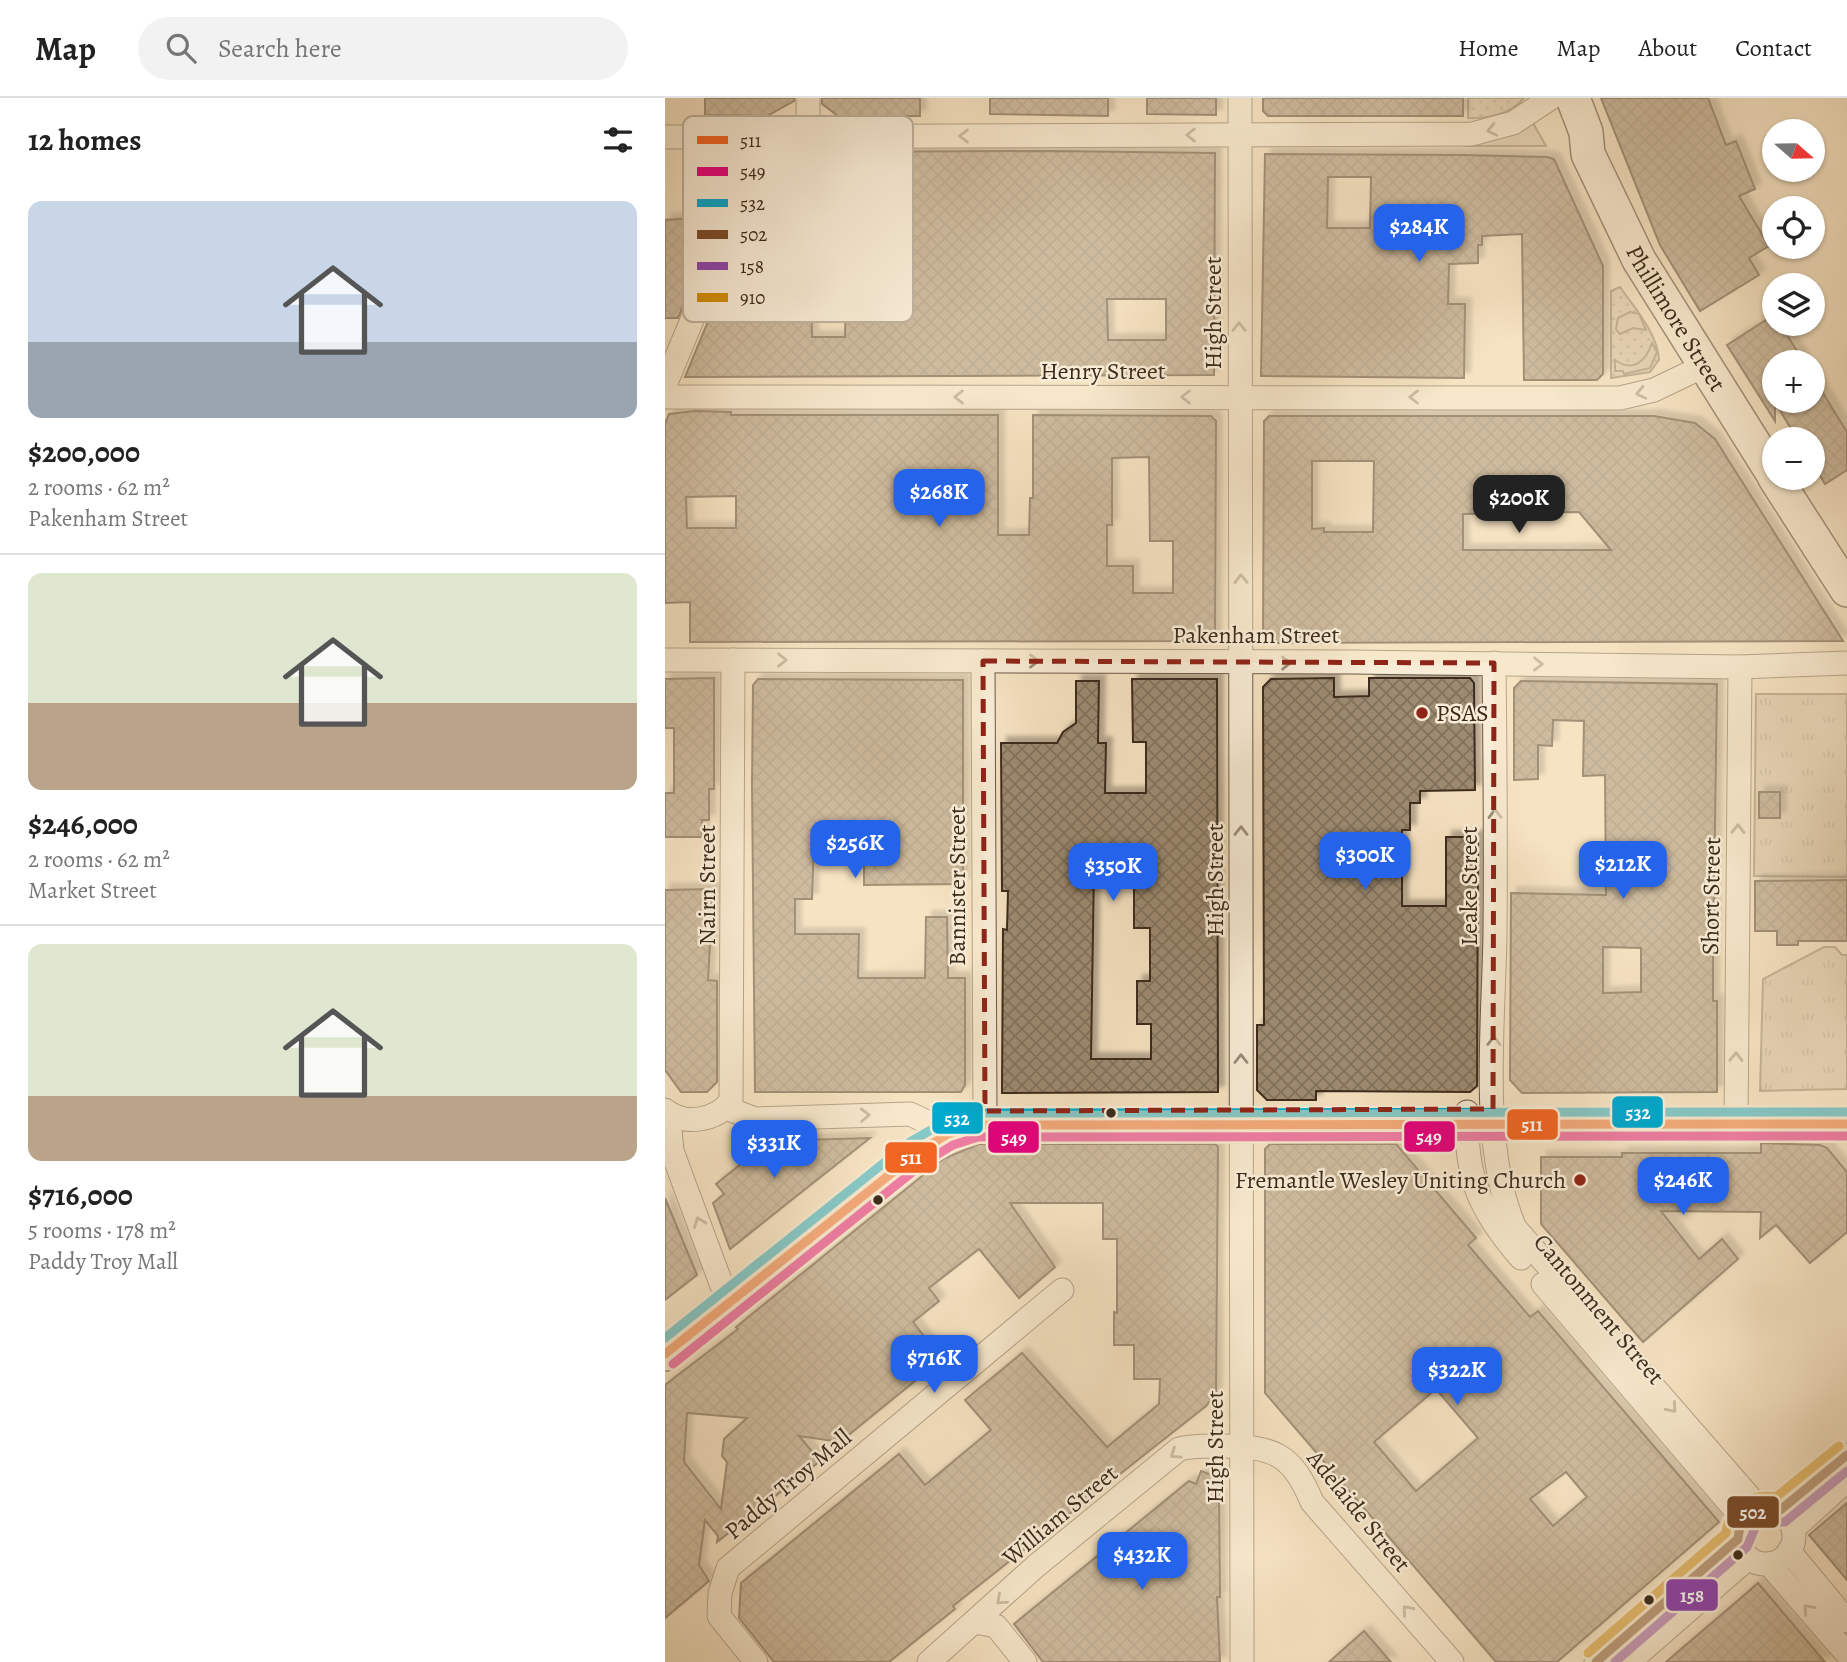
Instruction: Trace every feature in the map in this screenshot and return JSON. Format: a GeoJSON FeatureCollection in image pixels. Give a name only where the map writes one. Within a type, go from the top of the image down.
{"type":"FeatureCollection","features":[{"type":"Feature","properties":{"kind":"street"},"geometry":{"type":"LineString","coordinates":[[808,98],[808,116]]}},
{"type":"Feature","properties":{"kind":"street","name":"High Street"},"geometry":{"type":"LineString","coordinates":[[1240,98],[1242,1662]]}},
{"type":"Feature","properties":{"kind":"street"},"geometry":{"type":"LineString","coordinates":[[913,136],[1472,134],[1513,123],[1555,98]]}},
{"type":"Feature","properties":{"kind":"street","name":"Phillimore Street"},"geometry":{"type":"LineString","coordinates":[[1555,98],[1572,139],[1588,154],[1639,260],[1762,457]]}},
{"type":"Feature","properties":{"kind":"street"},"geometry":{"type":"LineString","coordinates":[[665,137],[683,137]]}},
{"type":"Feature","properties":{"kind":"street"},"geometry":{"type":"LineString","coordinates":[[665,385],[691,322]]}},
{"type":"Feature","properties":{"kind":"street","name":"Henry Street"},"geometry":{"type":"LineString","coordinates":[[665,397],[1620,397],[1654,390],[1703,366]]}},
{"type":"Feature","properties":{"kind":"street","name":"Phillimore Street"},"geometry":{"type":"LineString","coordinates":[[1783,490],[1847,590]]}},
{"type":"Feature","properties":{"kind":"street","name":"Pakenham Street"},"geometry":{"type":"LineString","coordinates":[[665,660],[1494,663],[1740,667],[1847,663]]}},
{"type":"Feature","properties":{"kind":"street","name":"Nairn Street"},"geometry":{"type":"LineString","coordinates":[[726,1108],[731,1101],[732,1088],[733,660]]}},
{"type":"Feature","properties":{"kind":"street","name":"Bannister Street"},"geometry":{"type":"LineString","coordinates":[[983,661],[985,1111]]}},
{"type":"Feature","properties":{"kind":"street","name":"Leake Street"},"geometry":{"type":"LineString","coordinates":[[1480,1117],[1496,884],[1494,663]]}},
{"type":"Feature","properties":{"kind":"street","name":"Short Street"},"geometry":{"type":"LineString","coordinates":[[1736,1120],[1740,667]]}},
{"type":"Feature","properties":{"kind":"street"},"geometry":{"type":"LineString","coordinates":[[722,1286],[672,1151],[669,1113],[702,1118],[715,1116],[726,1108],[755,1119],[910,1114],[937,1128]]}},
{"type":"Feature","properties":{"kind":"street"},"geometry":{"type":"LineString","coordinates":[[665,1354],[918,1152],[950,1114],[985,1111],[1241,1118]]}},
{"type":"Feature","properties":{"kind":"street"},"geometry":{"type":"LineString","coordinates":[[1736,1120],[1847,1112]]}},
{"type":"Feature","properties":{"kind":"street"},"geometry":{"type":"LineString","coordinates":[[665,1333],[722,1286],[937,1128],[991,1123],[1241,1118],[1480,1117],[1847,1124]]}},
{"type":"Feature","properties":{"kind":"street","name":"Cantonment Street"},"geometry":{"type":"LineString","coordinates":[[1480,1117],[1505,1206],[1515,1228],[1765,1535],[1847,1621]]}},
{"type":"Feature","properties":{"kind":"street","name":"Paddy Troy Mall"},"geometry":{"type":"LineString","coordinates":[[757,1662],[719,1616],[720,1593],[728,1568],[1062,1290]]}},
{"type":"Feature","properties":{"kind":"street","name":"William Street"},"geometry":{"type":"LineString","coordinates":[[929,1662],[1036,1566],[1179,1449],[1192,1446],[1241,1447]]}},
{"type":"Feature","properties":{"kind":"street","name":"Adelaide Street"},"geometry":{"type":"LineString","coordinates":[[1241,1447],[1268,1449],[1290,1466],[1306,1486],[1312,1502],[1452,1662]]}},
{"type":"Feature","properties":{"kind":"street"},"geometry":{"type":"LineString","coordinates":[[1629,1662],[1847,1455]]}},
{"type":"Feature","properties":{"kind":"street"},"geometry":{"type":"LineString","coordinates":[[1596,1662],[1765,1535],[1847,1480]]}},
{"type":"Feature","properties":{"kind":"street","name":"Cantonment Street"},"geometry":{"type":"LineString","coordinates":[[1765,1535],[1847,1654]]}},
{"type":"Feature","properties":{"kind":"street"},"geometry":{"type":"LineString","coordinates":[[975,1622],[996,1626],[1025,1662]]}},
{"type":"Feature","properties":{"kind":"highlighted area"},"geometry":{"type":"Polygon","coordinates":[[[983,661],[1494,663],[1493,1109],[985,1111],[983,661]]]}},
{"type":"Feature","properties":{"kind":"green space"},"geometry":{"type":"Polygon","coordinates":[[[1468,98],[1524,98],[1506,112],[1468,118],[1468,98]]]}},
{"type":"Feature","properties":{"kind":"green space"},"geometry":{"type":"Polygon","coordinates":[[[1533,123],[1546,146],[1466,146],[1465,141],[1533,123]]]}},
{"type":"Feature","properties":{"kind":"green space"},"geometry":{"type":"Polygon","coordinates":[[[1620,287],[1650,331],[1659,360],[1650,372],[1611,378],[1611,291],[1620,287]]]}},
{"type":"Feature","properties":{"kind":"green space"},"geometry":{"type":"Polygon","coordinates":[[[1630,312],[1639,314],[1646,330],[1633,328],[1620,334],[1616,329],[1618,318],[1630,312]]]}},
{"type":"Feature","properties":{"kind":"green space"},"geometry":{"type":"Polygon","coordinates":[[[1652,343],[1657,352],[1650,368],[1624,374],[1623,371],[1615,371],[1615,360],[1628,365],[1638,363],[1652,343]]]}},
{"type":"Feature","properties":{"kind":"green space"},"geometry":{"type":"Polygon","coordinates":[[[1756,694],[1847,694],[1847,877],[1754,876],[1756,694]]]}},
{"type":"Feature","properties":{"kind":"green space"},"geometry":{"type":"Polygon","coordinates":[[[1824,947],[1835,947],[1842,955],[1847,955],[1847,1089],[1760,1091],[1763,979],[1824,947]]]}},
{"type":"Feature","properties":{"kind":"building"},"geometry":{"type":"Polygon","coordinates":[[[705,98],[794,98],[794,101],[767,116],[705,115],[705,98]]]}},
{"type":"Feature","properties":{"kind":"building"},"geometry":{"type":"Polygon","coordinates":[[[822,98],[920,98],[920,116],[838,116],[822,104],[822,98]]]}},
{"type":"Feature","properties":{"kind":"building"},"geometry":{"type":"Polygon","coordinates":[[[990,98],[1108,98],[1108,116],[990,114],[990,98]]]}},
{"type":"Feature","properties":{"kind":"building"},"geometry":{"type":"Polygon","coordinates":[[[1147,98],[1216,98],[1216,115],[1147,114],[1147,98]]]}},
{"type":"Feature","properties":{"kind":"building"},"geometry":{"type":"Polygon","coordinates":[[[1263,98],[1463,98],[1463,116],[1268,116],[1263,111],[1263,98]]]}},
{"type":"Feature","properties":{"kind":"building"},"geometry":{"type":"Polygon","coordinates":[[[1601,98],[1708,98],[1726,145],[1736,141],[1755,189],[1739,196],[1762,234],[1762,250],[1749,258],[1759,275],[1700,311],[1660,245],[1601,98]]]}},
{"type":"Feature","properties":{"kind":"building"},"geometry":{"type":"Polygon","coordinates":[[[913,152],[1215,153],[1214,375],[685,377],[708,322],[812,322],[812,337],[845,337],[845,322],[913,322],[913,152]],[[1107,299],[1108,340],[1166,340],[1166,299],[1107,299]]]}},
{"type":"Feature","properties":{"kind":"building"},"geometry":{"type":"Polygon","coordinates":[[[1265,154],[1464,155],[1554,159],[1603,266],[1603,374],[1597,380],[1524,380],[1522,234],[1482,236],[1482,245],[1478,245],[1478,263],[1449,264],[1448,304],[1465,304],[1464,378],[1261,376],[1265,154]],[[1328,177],[1327,228],[1370,228],[1371,177],[1328,177]]]}},
{"type":"Feature","properties":{"kind":"building"},"geometry":{"type":"Polygon","coordinates":[[[683,219],[683,306],[678,318],[665,318],[665,220],[683,219]]]}},
{"type":"Feature","properties":{"kind":"building"},"geometry":{"type":"Polygon","coordinates":[[[1762,323],[1762,336],[1788,336],[1796,350],[1762,350],[1762,400],[1727,345],[1762,323]]]}},
{"type":"Feature","properties":{"kind":"building"},"geometry":{"type":"Polygon","coordinates":[[[1825,396],[1847,432],[1847,470],[1825,484],[1825,427],[1790,427],[1782,413],[1825,413],[1825,396]]]}},
{"type":"Feature","properties":{"kind":"building"},"geometry":{"type":"Polygon","coordinates":[[[695,411],[731,412],[731,415],[998,415],[998,535],[1029,535],[1030,498],[1033,498],[1033,415],[1211,416],[1216,421],[1215,641],[690,642],[690,602],[665,603],[665,424],[669,414],[695,411]],[[1149,457],[1112,458],[1112,525],[1107,525],[1107,566],[1133,566],[1133,593],[1173,593],[1173,541],[1150,541],[1149,457]],[[736,496],[686,497],[687,528],[736,528],[736,496]]]}},
{"type":"Feature","properties":{"kind":"building"},"geometry":{"type":"Polygon","coordinates":[[[1269,416],[1654,416],[1695,423],[1715,439],[1843,641],[1270,643],[1263,633],[1264,421],[1269,416]],[[1312,461],[1312,529],[1324,528],[1324,532],[1373,532],[1374,461],[1312,461]],[[1579,512],[1463,514],[1463,550],[1611,550],[1579,512]]]}},
{"type":"Feature","properties":{"kind":"building"},"geometry":{"type":"Polygon","coordinates":[[[714,678],[714,789],[709,789],[709,820],[702,820],[702,837],[665,837],[665,793],[674,793],[674,728],[665,728],[665,679],[714,678]]]}},
{"type":"Feature","properties":{"kind":"building"},"geometry":{"type":"Polygon","coordinates":[[[1334,678],[1334,697],[1369,696],[1369,678],[1470,678],[1474,683],[1475,790],[1420,791],[1420,803],[1410,803],[1410,830],[1402,830],[1402,906],[1446,906],[1446,837],[1478,837],[1477,1086],[1470,1092],[1316,1091],[1316,1100],[1267,1100],[1257,1090],[1257,1025],[1264,1025],[1263,687],[1271,679],[1334,678]]]}},
{"type":"Feature","properties":{"kind":"building"},"geometry":{"type":"Polygon","coordinates":[[[758,679],[963,680],[963,884],[864,885],[864,840],[814,840],[812,899],[795,899],[795,934],[859,934],[858,978],[925,978],[926,917],[947,917],[948,978],[965,978],[965,1085],[961,1092],[755,1092],[752,785],[753,685],[758,679]]]}},
{"type":"Feature","properties":{"kind":"building"},"geometry":{"type":"Polygon","coordinates":[[[1132,679],[1217,679],[1218,1092],[1002,1093],[1003,929],[1007,930],[1008,891],[1002,891],[1001,743],[1057,743],[1063,732],[1076,723],[1076,681],[1099,681],[1098,743],[1106,743],[1105,793],[1146,793],[1146,742],[1133,742],[1132,679]],[[1094,868],[1091,1059],[1151,1059],[1151,1024],[1137,1024],[1137,981],[1150,981],[1150,928],[1134,928],[1134,868],[1094,868]]]}},
{"type":"Feature","properties":{"kind":"building"},"geometry":{"type":"Polygon","coordinates":[[[1521,681],[1717,684],[1713,1001],[1717,1001],[1717,1092],[1522,1093],[1510,1080],[1511,893],[1606,895],[1605,775],[1583,776],[1584,721],[1553,720],[1552,746],[1538,745],[1538,779],[1514,780],[1514,688],[1521,681]],[[1603,947],[1603,993],[1641,992],[1641,948],[1603,947]]]}},
{"type":"Feature","properties":{"kind":"building"},"geometry":{"type":"Polygon","coordinates":[[[1759,792],[1780,792],[1780,818],[1759,818],[1759,792]]]}},
{"type":"Feature","properties":{"kind":"building"},"geometry":{"type":"Polygon","coordinates":[[[1847,880],[1847,941],[1798,941],[1798,945],[1777,945],[1777,931],[1755,931],[1755,881],[1847,880]]]}},
{"type":"Feature","properties":{"kind":"building"},"geometry":{"type":"Polygon","coordinates":[[[713,889],[708,980],[717,981],[717,1082],[707,1092],[681,1092],[665,1070],[665,890],[713,889]]]}},
{"type":"Feature","properties":{"kind":"building"},"geometry":{"type":"Polygon","coordinates":[[[870,1138],[730,1249],[713,1203],[724,1194],[716,1184],[747,1159],[735,1142],[870,1138]]]}},
{"type":"Feature","properties":{"kind":"building"},"geometry":{"type":"Polygon","coordinates":[[[1761,1143],[1820,1145],[1827,1148],[1847,1172],[1847,1232],[1810,1263],[1776,1225],[1760,1238],[1761,1212],[1661,1211],[1699,1259],[1722,1239],[1738,1259],[1643,1342],[1541,1224],[1541,1157],[1622,1157],[1622,1153],[1761,1153],[1761,1143]]]}},
{"type":"Feature","properties":{"kind":"building"},"geometry":{"type":"Polygon","coordinates":[[[979,1144],[1215,1144],[1218,1147],[1216,1393],[1206,1406],[953,1606],[955,1609],[889,1662],[774,1662],[739,1618],[741,1583],[899,1454],[925,1485],[991,1430],[965,1400],[1022,1353],[1107,1447],[1159,1404],[1160,1379],[1134,1379],[1134,1345],[1114,1345],[1117,1239],[1103,1239],[1103,1203],[1010,1203],[1055,1267],[1019,1298],[979,1249],[929,1288],[939,1301],[913,1322],[942,1359],[840,1442],[799,1436],[820,1461],[717,1542],[718,1536],[705,1520],[699,1565],[709,1581],[665,1618],[665,1385],[738,1329],[736,1327],[943,1159],[979,1144]],[[687,1413],[684,1462],[721,1509],[727,1462],[722,1456],[724,1439],[747,1418],[687,1413]]]}},
{"type":"Feature","properties":{"kind":"building"},"geometry":{"type":"Polygon","coordinates":[[[1270,1144],[1396,1144],[1476,1238],[1468,1245],[1530,1317],[1538,1311],[1719,1522],[1557,1662],[1496,1662],[1265,1393],[1265,1149],[1270,1144]],[[1436,1389],[1374,1442],[1416,1491],[1478,1438],[1436,1389]],[[1566,1472],[1530,1499],[1553,1526],[1587,1497],[1566,1472]]]}},
{"type":"Feature","properties":{"kind":"building"},"geometry":{"type":"Polygon","coordinates":[[[665,1198],[697,1275],[665,1300],[665,1198]]]}},
{"type":"Feature","properties":{"kind":"building"},"geometry":{"type":"Polygon","coordinates":[[[1201,1471],[1217,1477],[1211,1491],[1219,1494],[1220,1597],[1217,1597],[1220,1662],[1043,1662],[1014,1624],[1189,1481],[1196,1484],[1201,1471]]]}},
{"type":"Feature","properties":{"kind":"building"},"geometry":{"type":"Polygon","coordinates":[[[1847,1503],[1847,1580],[1809,1535],[1847,1503]]]}},
{"type":"Feature","properties":{"kind":"building"},"geometry":{"type":"Polygon","coordinates":[[[1758,1583],[1825,1662],[1666,1662],[1749,1591],[1758,1583]]]}},
{"type":"Feature","properties":{"kind":"building"},"geometry":{"type":"Polygon","coordinates":[[[1364,1631],[1391,1662],[1329,1662],[1364,1631]]]}},
{"type":"Feature","properties":{"kind":"transit line","name":"532"},"geometry":{"type":"LineString","coordinates":[[665,1338],[910,1142],[943,1123],[973,1113],[1847,1112]]}},
{"type":"Feature","properties":{"kind":"transit line","name":"511"},"geometry":{"type":"LineString","coordinates":[[665,1354],[918,1152],[948,1134],[976,1125],[1847,1124]]}},
{"type":"Feature","properties":{"kind":"transit line","name":"549"},"geometry":{"type":"LineString","coordinates":[[673,1364],[925,1162],[953,1145],[978,1137],[1847,1136]]}},
{"type":"Feature","properties":{"kind":"transit line","name":"910"},"geometry":{"type":"LineString","coordinates":[[1588,1653],[1726,1533],[1732,1516],[1743,1504],[1758,1497],[1776,1497],[1839,1446]]}},
{"type":"Feature","properties":{"kind":"transit line","name":"502"},"geometry":{"type":"LineString","coordinates":[[1596,1662],[1738,1539],[1742,1524],[1751,1513],[1763,1509],[1779,1511],[1847,1455]]}},
{"type":"Feature","properties":{"kind":"transit line","name":"158"},"geometry":{"type":"LineString","coordinates":[[1615,1662],[1747,1547],[1757,1523],[1785,1522],[1847,1471]]}},
{"type":"Feature","properties":{"kind":"place","name":"PSAS"},"geometry":{"type":"Point","coordinates":[1422,713]}},
{"type":"Feature","properties":{"kind":"place","name":"Fremantle Wesley Uniting Church"},"geometry":{"type":"Point","coordinates":[1580,1180]}}]}
